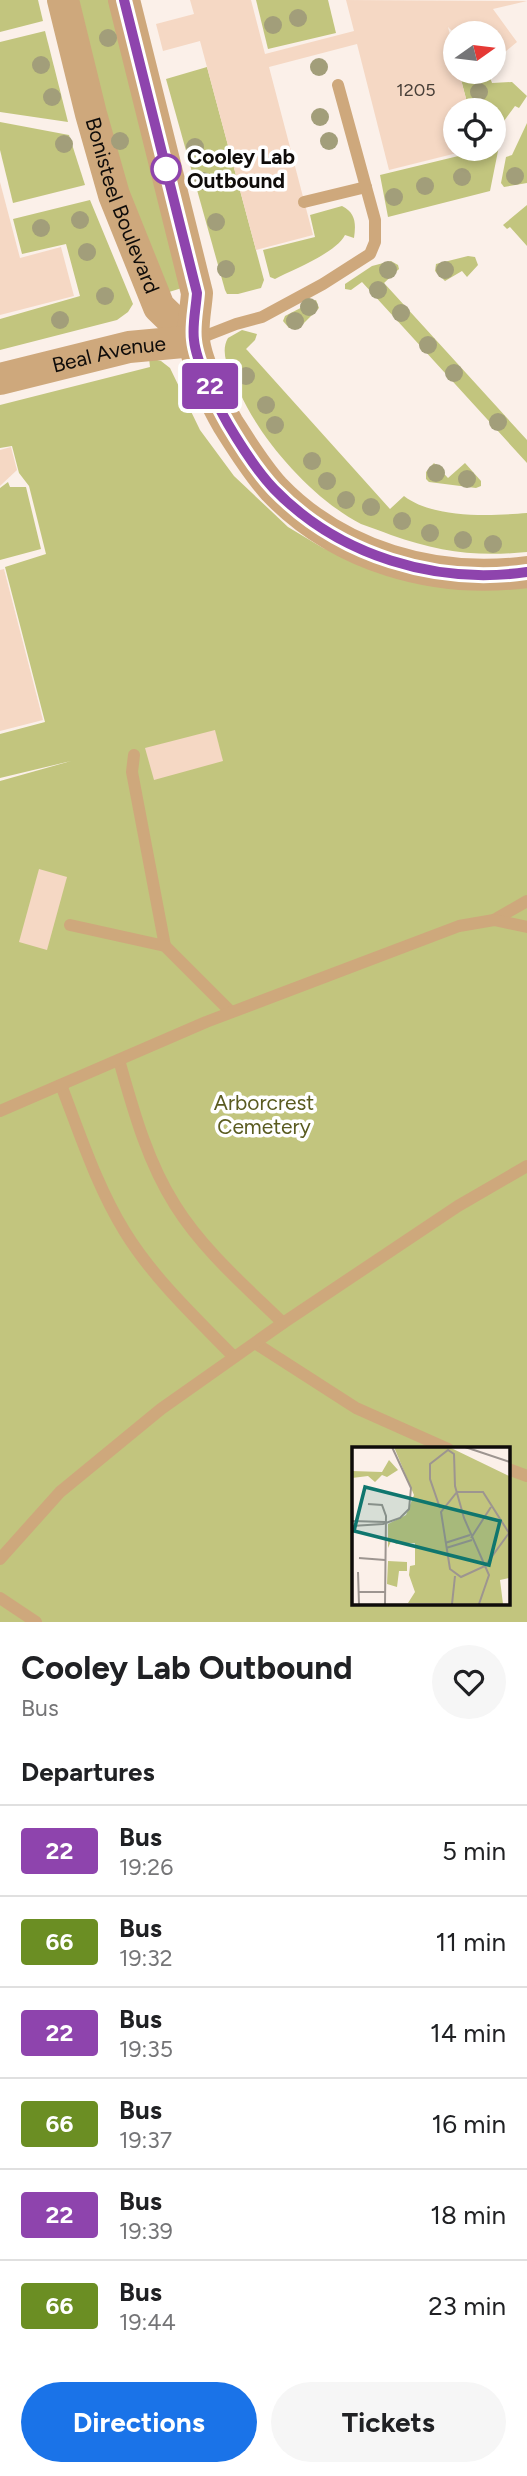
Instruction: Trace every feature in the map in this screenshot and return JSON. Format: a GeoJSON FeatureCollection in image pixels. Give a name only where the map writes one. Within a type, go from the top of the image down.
{"type":"FeatureCollection","features":[{"type":"Feature","properties":{"kind":"street","name":"Bonisteel Boulevard"},"geometry":{"type":"LineString","coordinates":[[63,0],[114,195],[159,307],[194,341]]}},
{"type":"Feature","properties":{"kind":"street","name":"Bonisteel Boulevard"},"geometry":{"type":"LineString","coordinates":[[124,0],[197,293],[194,341]]}},
{"type":"Feature","properties":{"kind":"street","name":"Beal Avenue"},"geometry":{"type":"LineString","coordinates":[[0,379],[129,347],[194,341],[218,405],[245,452],[274,489],[321,528],[364,551],[405,565],[457,576],[527,572]]}},
{"type":"Feature","properties":{"kind":"lane"},"geometry":{"type":"LineString","coordinates":[[194,341],[262,317],[323,285],[370,254],[376,231],[338,85]]}},
{"type":"Feature","properties":{"kind":"lane"},"geometry":{"type":"LineString","coordinates":[[304,202],[366,187]]}},
{"type":"Feature","properties":{"kind":"lane"},"geometry":{"type":"LineString","coordinates":[[134,755],[132,772],[165,946]]}},
{"type":"Feature","properties":{"kind":"lane"},"geometry":{"type":"LineString","coordinates":[[0,1111],[231,1012],[459,926],[494,920],[527,901]]}},
{"type":"Feature","properties":{"kind":"lane"},"geometry":{"type":"LineString","coordinates":[[494,920],[527,927]]}},
{"type":"Feature","properties":{"kind":"lane"},"geometry":{"type":"LineString","coordinates":[[70,925],[165,946],[231,1012]]}},
{"type":"Feature","properties":{"kind":"lane"},"geometry":{"type":"LineString","coordinates":[[119,1060],[140,1133],[174,1204],[221,1264],[283,1323]]}},
{"type":"Feature","properties":{"kind":"lane"},"geometry":{"type":"LineString","coordinates":[[61,1085],[89,1159],[125,1233],[164,1284],[234,1357]]}},
{"type":"Feature","properties":{"kind":"lane"},"geometry":{"type":"LineString","coordinates":[[0,1559],[60,1492],[161,1409],[283,1323],[458,1206],[527,1166]]}},
{"type":"Feature","properties":{"kind":"lane"},"geometry":{"type":"LineString","coordinates":[[255,1343],[356,1408],[444,1447]]}},
{"type":"Feature","properties":{"kind":"lane"},"geometry":{"type":"LineString","coordinates":[[510,1470],[527,1476]]}},
{"type":"Feature","properties":{"kind":"lane"},"geometry":{"type":"LineString","coordinates":[[0,1598],[36,1622]]}},
{"type":"Feature","properties":{"kind":"green space"},"geometry":{"type":"Polygon","coordinates":[[[0,0],[38,0],[43,21],[0,32],[0,0]]]}},
{"type":"Feature","properties":{"kind":"green space"},"geometry":{"type":"Polygon","coordinates":[[[75,0],[110,0],[182,288],[169,292],[123,181],[75,0]]]}},
{"type":"Feature","properties":{"kind":"green space"},"geometry":{"type":"Polygon","coordinates":[[[256,0],[328,0],[336,33],[268,49],[256,0]]]}},
{"type":"Feature","properties":{"kind":"green space"},"geometry":{"type":"Polygon","coordinates":[[[45,31],[68,122],[0,112],[0,42],[45,31]]]}},
{"type":"Feature","properties":{"kind":"green space"},"geometry":{"type":"Polygon","coordinates":[[[207,67],[264,280],[261,288],[238,294],[227,294],[225,290],[166,79],[207,67]]]}},
{"type":"Feature","properties":{"kind":"green space"},"geometry":{"type":"Polygon","coordinates":[[[512,82],[527,96],[519,108],[515,106],[506,118],[506,98],[466,98],[462,84],[512,82]]]}},
{"type":"Feature","properties":{"kind":"green space"},"geometry":{"type":"Polygon","coordinates":[[[0,122],[69,135],[85,185],[13,203],[0,150],[0,122]]]}},
{"type":"Feature","properties":{"kind":"green space"},"geometry":{"type":"Polygon","coordinates":[[[527,123],[527,183],[504,187],[501,183],[506,157],[512,155],[527,123]]]}},
{"type":"Feature","properties":{"kind":"green space"},"geometry":{"type":"Polygon","coordinates":[[[443,160],[496,161],[490,191],[388,217],[380,175],[443,160]]]}},
{"type":"Feature","properties":{"kind":"green space"},"geometry":{"type":"Polygon","coordinates":[[[90,200],[133,304],[128,312],[117,320],[0,350],[0,319],[80,296],[66,244],[22,254],[13,219],[90,200]]]}},
{"type":"Feature","properties":{"kind":"green space"},"geometry":{"type":"Polygon","coordinates":[[[527,205],[527,246],[510,227],[507,229],[503,225],[527,205]]]}},
{"type":"Feature","properties":{"kind":"green space"},"geometry":{"type":"Polygon","coordinates":[[[342,206],[354,219],[354,238],[345,235],[333,248],[314,260],[275,279],[270,277],[263,250],[315,237],[310,215],[342,206]]]}},
{"type":"Feature","properties":{"kind":"green space"},"geometry":{"type":"Polygon","coordinates":[[[468,256],[475,257],[478,265],[467,277],[462,271],[445,281],[435,271],[436,264],[468,256]]]}},
{"type":"Feature","properties":{"kind":"green space"},"geometry":{"type":"Polygon","coordinates":[[[391,261],[398,265],[399,269],[384,283],[527,440],[527,463],[362,282],[351,290],[345,289],[345,284],[372,266],[391,261]]]}},
{"type":"Feature","properties":{"kind":"green space"},"geometry":{"type":"Polygon","coordinates":[[[316,300],[319,308],[299,328],[289,328],[283,321],[285,316],[316,300]]]}},
{"type":"Feature","properties":{"kind":"green space"},"geometry":{"type":"Polygon","coordinates":[[[242,330],[257,334],[246,349],[390,509],[404,496],[431,509],[447,512],[480,515],[527,513],[527,552],[474,553],[425,546],[361,524],[325,500],[275,449],[261,431],[240,393],[228,366],[225,345],[228,338],[242,330]]]}},
{"type":"Feature","properties":{"kind":"green space","name":"Arborcrest Cemetery"},"geometry":{"type":"Polygon","coordinates":[[[149,358],[161,361],[170,368],[200,430],[234,476],[288,527],[323,548],[403,580],[527,585],[527,1622],[0,1622],[0,781],[71,761],[0,778],[0,734],[45,722],[5,567],[46,554],[29,486],[19,473],[12,446],[0,448],[0,405],[150,367],[149,358]]]}},
{"type":"Feature","properties":{"kind":"green space"},"geometry":{"type":"Polygon","coordinates":[[[434,463],[448,478],[465,463],[481,481],[481,486],[476,488],[429,482],[426,472],[434,463]]]}},
{"type":"Feature","properties":{"kind":"green space"},"geometry":{"type":"Polygon","coordinates":[[[8,482],[10,487],[26,487],[41,549],[0,560],[0,488],[8,482]]]}},
{"type":"Feature","properties":{"kind":"building"},"geometry":{"type":"Polygon","coordinates":[[[190,0],[251,0],[265,54],[354,31],[346,0],[527,1],[493,9],[502,21],[443,21],[443,84],[462,84],[466,98],[443,98],[443,156],[389,170],[357,44],[269,67],[313,235],[256,250],[200,41],[163,51],[156,24],[194,14],[190,0]]]}},
{"type":"Feature","properties":{"kind":"building"},"geometry":{"type":"Polygon","coordinates":[[[506,27],[517,42],[506,51],[506,27]]]}},
{"type":"Feature","properties":{"kind":"building"},"geometry":{"type":"Polygon","coordinates":[[[0,182],[20,258],[61,247],[74,296],[0,315],[0,182]]]}},
{"type":"Feature","properties":{"kind":"building"},"geometry":{"type":"Polygon","coordinates":[[[11,447],[17,470],[0,486],[0,450],[11,447]]]}},
{"type":"Feature","properties":{"kind":"building"},"geometry":{"type":"Polygon","coordinates":[[[4,569],[43,720],[0,731],[0,570],[4,569]]]}},
{"type":"Feature","properties":{"kind":"building"},"geometry":{"type":"Polygon","coordinates":[[[215,730],[223,761],[154,780],[145,748],[215,730]]]}},
{"type":"Feature","properties":{"kind":"building"},"geometry":{"type":"Polygon","coordinates":[[[39,869],[67,877],[47,950],[19,942],[39,869]]]}},
{"type":"Feature","properties":{"kind":"bus line","name":"22"},"geometry":{"type":"LineString","coordinates":[[124,0],[197,293],[194,341],[218,405],[245,452],[274,489],[321,528],[364,551],[405,565],[457,576],[527,572]]}},
{"type":"Feature","properties":{"kind":"place","name":"Cooley Lab Outbound"},"geometry":{"type":"Point","coordinates":[166,169]}}]}
